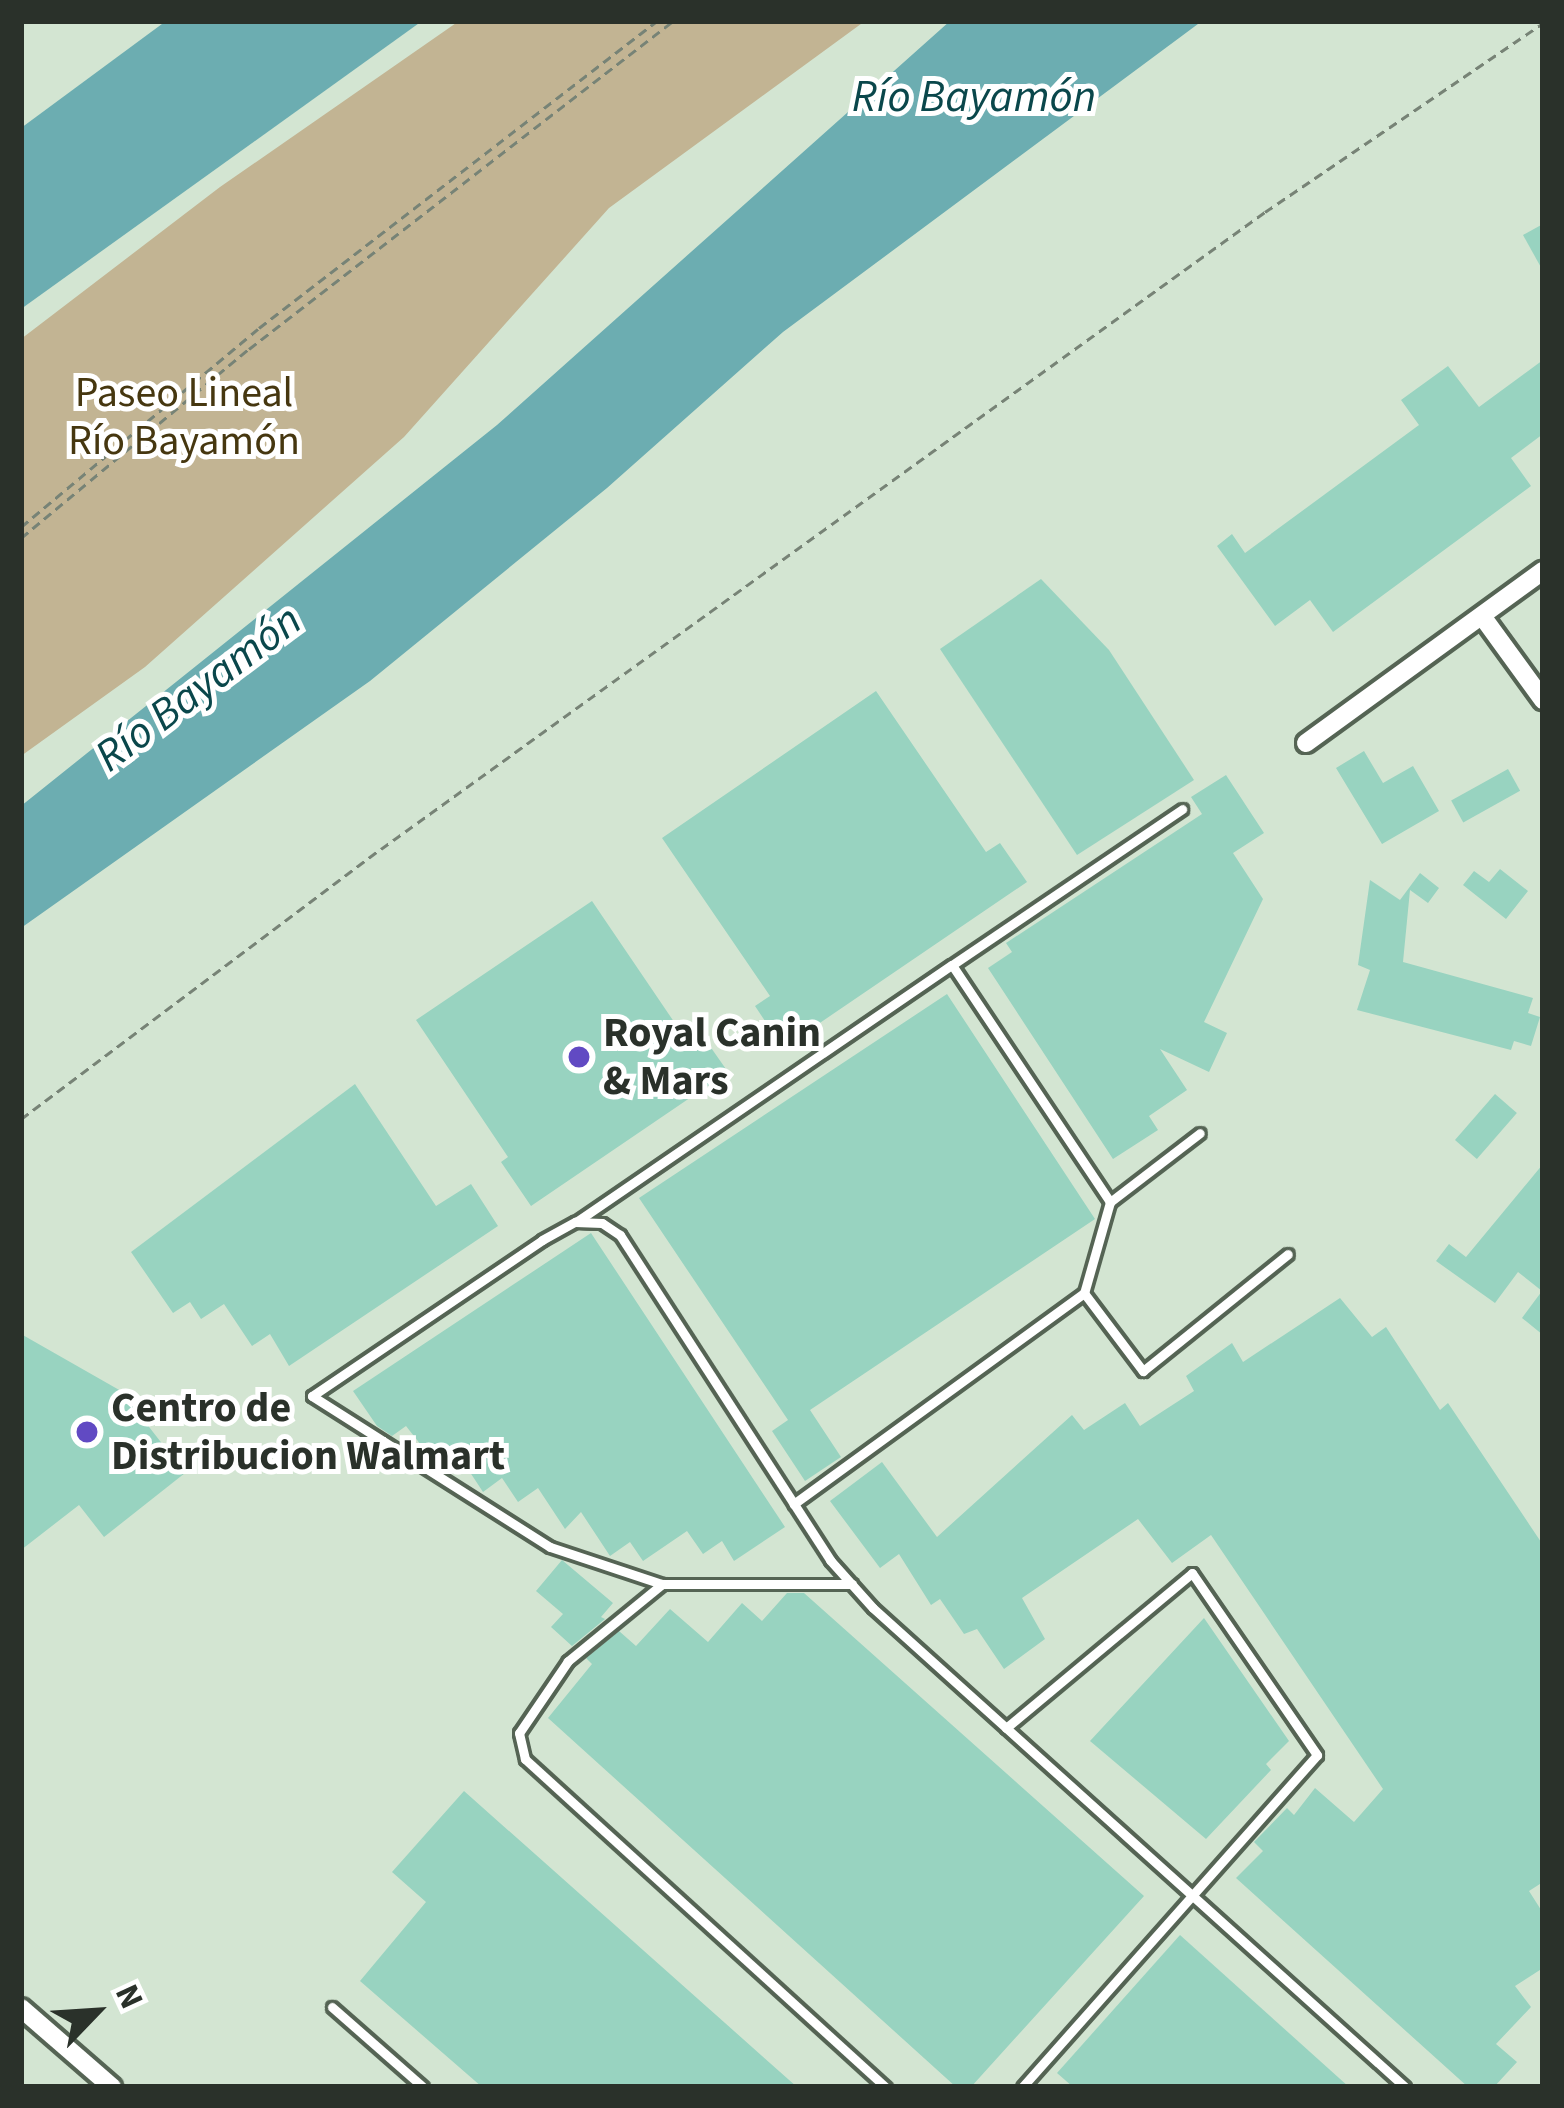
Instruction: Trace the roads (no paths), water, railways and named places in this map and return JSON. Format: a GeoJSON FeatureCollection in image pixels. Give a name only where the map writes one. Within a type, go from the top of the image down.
{"type":"FeatureCollection","features":[{"type":"Feature","properties":{"kind":"street"},"geometry":{"type":"LineString","coordinates":[[1306,743],[1543,571]]}},
{"type":"Feature","properties":{"kind":"street"},"geometry":{"type":"LineString","coordinates":[[1481,616],[1543,700]]}},
{"type":"Feature","properties":{"kind":"street"},"geometry":{"type":"LineString","coordinates":[[21,2008],[112,2087]]}},
{"type":"Feature","properties":{"kind":"lane"},"geometry":{"type":"LineString","coordinates":[[852,1584],[662,1584],[550,1547],[311,1396],[1182,809]]}},
{"type":"Feature","properties":{"kind":"lane"},"geometry":{"type":"LineString","coordinates":[[952,965],[1110,1202]]}},
{"type":"Feature","properties":{"kind":"lane"},"geometry":{"type":"LineString","coordinates":[[794,1504],[1084,1293],[1110,1202],[1200,1132]]}},
{"type":"Feature","properties":{"kind":"lane"},"geometry":{"type":"LineString","coordinates":[[575,1222],[602,1223],[620,1235],[794,1504],[852,1584],[1405,2087]]}},
{"type":"Feature","properties":{"kind":"lane"},"geometry":{"type":"LineString","coordinates":[[1084,1293],[1143,1371],[1288,1254]]}},
{"type":"Feature","properties":{"kind":"lane"},"geometry":{"type":"LineString","coordinates":[[1006,1728],[1192,1574],[1317,1755],[1022,2087]]}},
{"type":"Feature","properties":{"kind":"lane"},"geometry":{"type":"LineString","coordinates":[[662,1584],[568,1661],[519,1733],[525,1759],[886,2087]]}},
{"type":"Feature","properties":{"kind":"lane"},"geometry":{"type":"LineString","coordinates":[[332,2007],[423,2087]]}},
{"type":"Feature","properties":{"kind":"lane"},"geometry":{"type":"LineString","coordinates":[[1030,2077],[1041,2087]]}},
{"type":"Feature","properties":{"kind":"water"},"geometry":{"type":"Polygon","coordinates":[[[166,21],[422,21],[21,309],[21,128],[166,21]]]}},
{"type":"Feature","properties":{"kind":"water","name":"Río Bayamón"},"geometry":{"type":"Polygon","coordinates":[[[950,21],[1202,21],[783,332],[607,488],[370,681],[21,928],[21,806],[497,425],[950,21]]]}},
{"type":"Feature","properties":{"kind":"place","name":"Royal Canin & Mars"},"geometry":{"type":"Point","coordinates":[579,1057]}},
{"type":"Feature","properties":{"kind":"place","name":"Centro de Distribucion Walmart"},"geometry":{"type":"Point","coordinates":[87,1432]}},
{"type":"Feature","properties":{"kind":"park label","name":"Paseo Lineal Río Bayamón"},"geometry":{"type":"Point","coordinates":[184,417]}}]}
